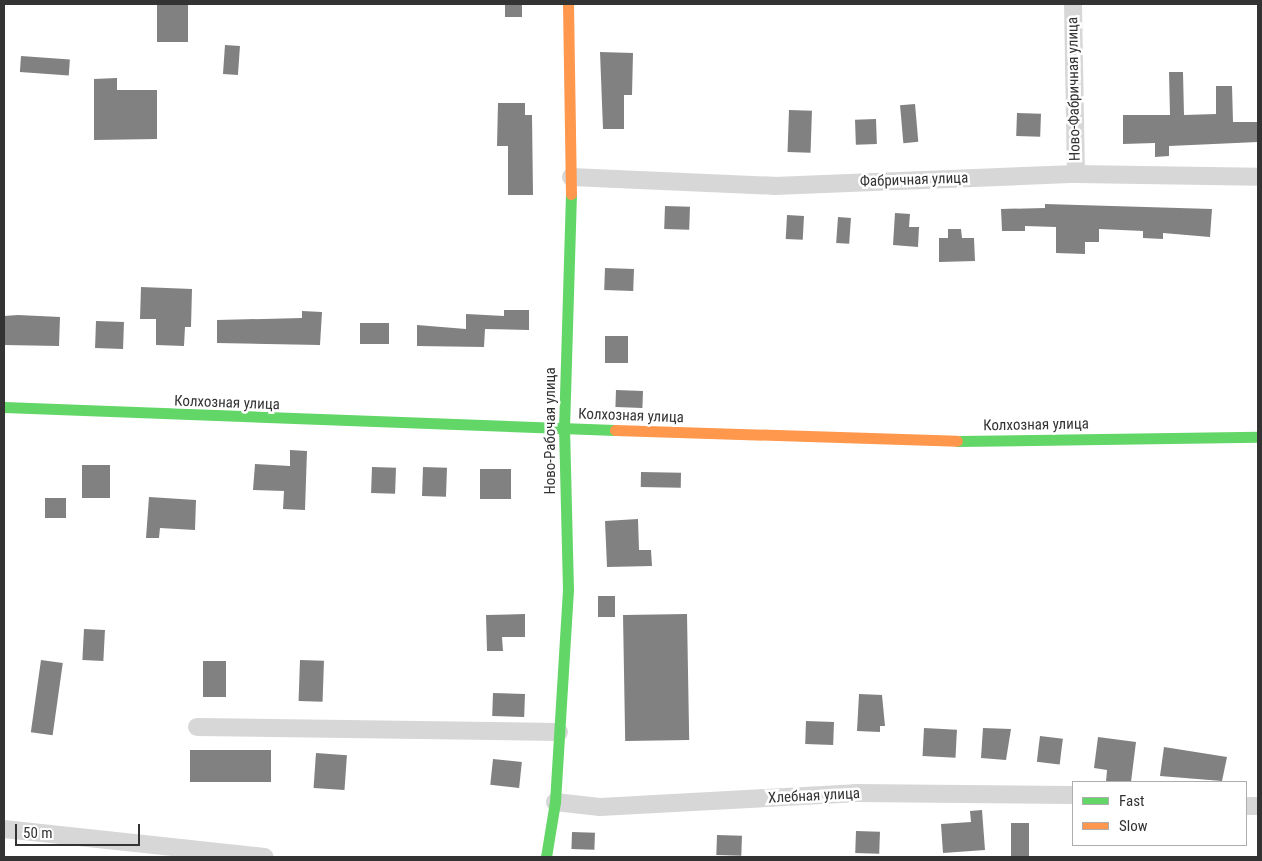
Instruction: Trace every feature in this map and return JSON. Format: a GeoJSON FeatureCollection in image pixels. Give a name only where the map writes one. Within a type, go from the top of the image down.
{"type":"FeatureCollection","features":[{"type":"Feature","properties":{"kind":"street","name":"Ново-Рабочая улица"},"geometry":{"type":"LineString","coordinates":[[546,857],[555,802],[568,590],[564,428],[571,177],[568,4]]}},
{"type":"Feature","properties":{"kind":"street","name":"Ново-Фабричная улица"},"geometry":{"type":"LineString","coordinates":[[1073,4],[1076,174]]}},
{"type":"Feature","properties":{"kind":"street","name":"Фабричная улица"},"geometry":{"type":"LineString","coordinates":[[571,177],[774,186],[1076,174],[1258,177]]}},
{"type":"Feature","properties":{"kind":"street","name":"Колхозная улица"},"geometry":{"type":"LineString","coordinates":[[4,406],[564,428],[967,441],[1258,437]]}},
{"type":"Feature","properties":{"kind":"street"},"geometry":{"type":"LineString","coordinates":[[197,727],[560,732]]}},
{"type":"Feature","properties":{"kind":"street","name":"Хлебная улица"},"geometry":{"type":"LineString","coordinates":[[555,802],[600,807],[855,793],[1072,795]]}},
{"type":"Feature","properties":{"kind":"street"},"geometry":{"type":"LineString","coordinates":[[4,829],[265,857]]}},
{"type":"Feature","properties":{"kind":"building"},"geometry":{"type":"Polygon","coordinates":[[[157,4],[188,4],[188,42],[157,42],[157,4]]]}},
{"type":"Feature","properties":{"kind":"building"},"geometry":{"type":"Polygon","coordinates":[[[505,4],[522,4],[522,17],[505,17],[505,4]]]}},
{"type":"Feature","properties":{"kind":"building"},"geometry":{"type":"Polygon","coordinates":[[[225,45],[240,46],[238,75],[223,74],[225,45]]]}},
{"type":"Feature","properties":{"kind":"building"},"geometry":{"type":"Polygon","coordinates":[[[600,52],[633,53],[632,95],[624,95],[624,129],[603,129],[600,52]]]}},
{"type":"Feature","properties":{"kind":"building"},"geometry":{"type":"Polygon","coordinates":[[[21,56],[70,59],[69,75],[20,72],[21,56]]]}},
{"type":"Feature","properties":{"kind":"building"},"geometry":{"type":"Polygon","coordinates":[[[1169,72],[1183,72],[1184,115],[1216,114],[1216,86],[1232,86],[1233,122],[1258,122],[1258,142],[1169,146],[1169,156],[1155,157],[1155,143],[1123,144],[1123,115],[1170,115],[1169,72]]]}},
{"type":"Feature","properties":{"kind":"building"},"geometry":{"type":"Polygon","coordinates":[[[117,78],[117,90],[157,90],[157,139],[94,140],[94,79],[117,78]]]}},
{"type":"Feature","properties":{"kind":"building"},"geometry":{"type":"Polygon","coordinates":[[[498,103],[525,103],[525,115],[532,115],[533,195],[508,195],[508,146],[497,146],[498,103]]]}},
{"type":"Feature","properties":{"kind":"building"},"geometry":{"type":"Polygon","coordinates":[[[915,104],[918,142],[903,143],[900,105],[915,104]]]}},
{"type":"Feature","properties":{"kind":"building"},"geometry":{"type":"Polygon","coordinates":[[[789,110],[812,111],[811,153],[788,152],[789,110]]]}},
{"type":"Feature","properties":{"kind":"building"},"geometry":{"type":"Polygon","coordinates":[[[1017,113],[1041,114],[1040,137],[1016,136],[1017,113]]]}},
{"type":"Feature","properties":{"kind":"building"},"geometry":{"type":"Polygon","coordinates":[[[876,119],[877,144],[856,145],[855,120],[876,119]]]}},
{"type":"Feature","properties":{"kind":"building"},"geometry":{"type":"Polygon","coordinates":[[[1045,204],[1212,209],[1210,237],[1163,233],[1163,239],[1143,238],[1143,231],[1099,229],[1099,242],[1085,242],[1085,254],[1056,253],[1056,227],[1025,226],[1025,231],[1002,231],[1001,209],[1045,208],[1045,204]]]}},
{"type":"Feature","properties":{"kind":"building"},"geometry":{"type":"Polygon","coordinates":[[[665,206],[690,207],[689,230],[664,229],[665,206]]]}},
{"type":"Feature","properties":{"kind":"building"},"geometry":{"type":"Polygon","coordinates":[[[895,213],[910,214],[909,227],[919,227],[918,247],[893,245],[895,213]]]}},
{"type":"Feature","properties":{"kind":"building"},"geometry":{"type":"Polygon","coordinates":[[[787,215],[804,216],[803,240],[786,239],[787,215]]]}},
{"type":"Feature","properties":{"kind":"building"},"geometry":{"type":"Polygon","coordinates":[[[838,217],[851,218],[849,244],[836,243],[838,217]]]}},
{"type":"Feature","properties":{"kind":"building"},"geometry":{"type":"Polygon","coordinates":[[[948,229],[961,229],[962,238],[974,238],[975,261],[939,262],[939,238],[948,238],[948,229]]]}},
{"type":"Feature","properties":{"kind":"building"},"geometry":{"type":"Polygon","coordinates":[[[605,268],[634,269],[633,291],[604,290],[605,268]]]}},
{"type":"Feature","properties":{"kind":"building"},"geometry":{"type":"Polygon","coordinates":[[[141,287],[192,289],[191,327],[185,327],[184,346],[156,345],[156,319],[140,319],[141,287]]]}},
{"type":"Feature","properties":{"kind":"building"},"geometry":{"type":"Polygon","coordinates":[[[504,310],[529,310],[529,330],[485,329],[484,347],[417,346],[417,325],[466,329],[466,314],[504,316],[504,310]]]}},
{"type":"Feature","properties":{"kind":"building"},"geometry":{"type":"Polygon","coordinates":[[[302,311],[322,312],[320,345],[217,343],[217,320],[302,318],[302,311]]]}},
{"type":"Feature","properties":{"kind":"building"},"geometry":{"type":"Polygon","coordinates":[[[4,316],[60,317],[59,346],[4,345],[4,316]]]}},
{"type":"Feature","properties":{"kind":"building"},"geometry":{"type":"Polygon","coordinates":[[[96,321],[124,322],[123,349],[95,348],[96,321]]]}},
{"type":"Feature","properties":{"kind":"building"},"geometry":{"type":"Polygon","coordinates":[[[360,323],[389,323],[389,344],[360,344],[360,323]]]}},
{"type":"Feature","properties":{"kind":"building"},"geometry":{"type":"Polygon","coordinates":[[[605,336],[628,336],[628,363],[605,363],[605,336]]]}},
{"type":"Feature","properties":{"kind":"building"},"geometry":{"type":"Polygon","coordinates":[[[616,390],[643,391],[642,408],[615,407],[616,390]]]}},
{"type":"Feature","properties":{"kind":"building"},"geometry":{"type":"Polygon","coordinates":[[[290,450],[307,451],[305,510],[283,509],[284,491],[253,490],[255,464],[290,466],[290,450]]]}},
{"type":"Feature","properties":{"kind":"building"},"geometry":{"type":"Polygon","coordinates":[[[82,465],[110,465],[110,498],[82,498],[82,465]]]}},
{"type":"Feature","properties":{"kind":"building"},"geometry":{"type":"Polygon","coordinates":[[[372,467],[396,468],[395,494],[371,493],[372,467]]]}},
{"type":"Feature","properties":{"kind":"building"},"geometry":{"type":"Polygon","coordinates":[[[423,467],[447,468],[446,497],[422,496],[423,467]]]}},
{"type":"Feature","properties":{"kind":"building"},"geometry":{"type":"Polygon","coordinates":[[[480,469],[511,469],[511,499],[480,499],[480,469]]]}},
{"type":"Feature","properties":{"kind":"building"},"geometry":{"type":"Polygon","coordinates":[[[641,472],[681,473],[681,488],[641,487],[641,472]]]}},
{"type":"Feature","properties":{"kind":"building"},"geometry":{"type":"Polygon","coordinates":[[[149,497],[196,500],[195,530],[160,528],[159,538],[146,538],[149,497]]]}},
{"type":"Feature","properties":{"kind":"building"},"geometry":{"type":"Polygon","coordinates":[[[45,498],[66,498],[66,518],[45,518],[45,498]]]}},
{"type":"Feature","properties":{"kind":"building"},"geometry":{"type":"Polygon","coordinates":[[[638,519],[639,550],[651,550],[652,566],[607,567],[605,521],[638,519]]]}},
{"type":"Feature","properties":{"kind":"building"},"geometry":{"type":"Polygon","coordinates":[[[598,596],[615,596],[615,617],[598,617],[598,596]]]}},
{"type":"Feature","properties":{"kind":"building"},"geometry":{"type":"Polygon","coordinates":[[[525,614],[525,637],[502,637],[503,651],[487,651],[486,615],[525,614]]]}},
{"type":"Feature","properties":{"kind":"building"},"geometry":{"type":"Polygon","coordinates":[[[687,614],[689,740],[625,741],[623,615],[687,614]]]}},
{"type":"Feature","properties":{"kind":"building"},"geometry":{"type":"Polygon","coordinates":[[[84,629],[105,630],[103,661],[82,660],[84,629]]]}},
{"type":"Feature","properties":{"kind":"building"},"geometry":{"type":"Polygon","coordinates":[[[41,660],[63,663],[53,735],[31,732],[41,660]]]}},
{"type":"Feature","properties":{"kind":"building"},"geometry":{"type":"Polygon","coordinates":[[[300,660],[324,661],[323,702],[299,701],[300,660]]]}},
{"type":"Feature","properties":{"kind":"building"},"geometry":{"type":"Polygon","coordinates":[[[203,661],[226,661],[226,697],[203,697],[203,661]]]}},
{"type":"Feature","properties":{"kind":"building"},"geometry":{"type":"Polygon","coordinates":[[[493,693],[525,694],[524,717],[492,716],[493,693]]]}},
{"type":"Feature","properties":{"kind":"building"},"geometry":{"type":"Polygon","coordinates":[[[859,694],[882,695],[885,726],[880,726],[880,732],[857,731],[859,694]]]}},
{"type":"Feature","properties":{"kind":"building"},"geometry":{"type":"Polygon","coordinates":[[[806,721],[834,722],[833,745],[805,744],[806,721]]]}},
{"type":"Feature","properties":{"kind":"building"},"geometry":{"type":"Polygon","coordinates":[[[924,728],[957,730],[955,758],[923,756],[924,728]]]}},
{"type":"Feature","properties":{"kind":"building"},"geometry":{"type":"Polygon","coordinates":[[[983,728],[1011,729],[1006,760],[981,758],[983,728]]]}},
{"type":"Feature","properties":{"kind":"building"},"geometry":{"type":"Polygon","coordinates":[[[1040,736],[1063,739],[1060,765],[1037,762],[1040,736]]]}},
{"type":"Feature","properties":{"kind":"building"},"geometry":{"type":"Polygon","coordinates":[[[1098,737],[1136,742],[1131,781],[1106,781],[1107,770],[1094,768],[1098,737]]]}},
{"type":"Feature","properties":{"kind":"building"},"geometry":{"type":"Polygon","coordinates":[[[1164,747],[1227,757],[1222,781],[1160,776],[1164,747]]]}},
{"type":"Feature","properties":{"kind":"building"},"geometry":{"type":"Polygon","coordinates":[[[190,750],[271,750],[271,782],[190,782],[190,750]]]}},
{"type":"Feature","properties":{"kind":"building"},"geometry":{"type":"Polygon","coordinates":[[[316,753],[347,755],[344,790],[314,788],[316,753]]]}},
{"type":"Feature","properties":{"kind":"building"},"geometry":{"type":"Polygon","coordinates":[[[493,759],[522,762],[519,788],[490,785],[493,759]]]}},
{"type":"Feature","properties":{"kind":"building"},"geometry":{"type":"Polygon","coordinates":[[[982,810],[985,850],[943,853],[941,824],[971,822],[970,811],[982,810]]]}},
{"type":"Feature","properties":{"kind":"building"},"geometry":{"type":"Polygon","coordinates":[[[1011,823],[1029,823],[1029,857],[1011,857],[1011,823]]]}},
{"type":"Feature","properties":{"kind":"building"},"geometry":{"type":"Polygon","coordinates":[[[856,831],[880,832],[879,854],[855,853],[856,831]]]}},
{"type":"Feature","properties":{"kind":"building"},"geometry":{"type":"Polygon","coordinates":[[[572,832],[595,833],[594,850],[571,849],[572,832]]]}},
{"type":"Feature","properties":{"kind":"building"},"geometry":{"type":"Polygon","coordinates":[[[717,835],[742,836],[741,856],[716,855],[717,835]]]}},
{"type":"Feature","properties":{"kind":"traffic: fast"},"geometry":{"type":"LineString","coordinates":[[546,857],[555,802],[568,590],[564,429],[571,194]]}},
{"type":"Feature","properties":{"kind":"traffic: fast"},"geometry":{"type":"LineString","coordinates":[[4,407],[615,430]]}},
{"type":"Feature","properties":{"kind":"traffic: fast"},"geometry":{"type":"LineString","coordinates":[[957,441],[1258,437]]}},
{"type":"Feature","properties":{"kind":"traffic: slow"},"geometry":{"type":"LineString","coordinates":[[568,4],[571,194]]}},
{"type":"Feature","properties":{"kind":"traffic: slow"},"geometry":{"type":"LineString","coordinates":[[615,430],[957,441]]}}]}
